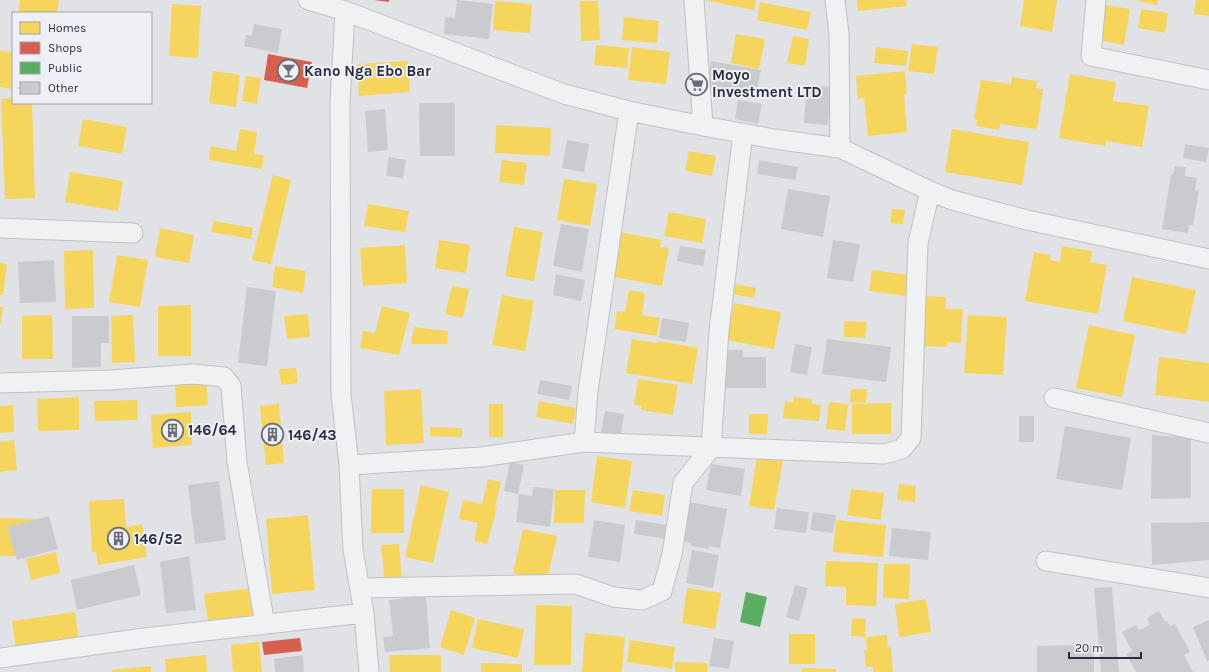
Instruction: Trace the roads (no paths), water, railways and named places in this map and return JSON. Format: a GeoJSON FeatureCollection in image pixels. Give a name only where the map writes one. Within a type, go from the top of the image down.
{"type":"FeatureCollection","features":[{"type":"Feature","properties":{"kind":"street"},"geometry":{"type":"LineString","coordinates":[[308,0],[345,10],[564,94],[629,111],[774,140],[840,148],[930,192],[952,200],[1027,220],[1209,259]]}},
{"type":"Feature","properties":{"kind":"street"},"geometry":{"type":"LineString","coordinates":[[694,0],[703,126]]}},
{"type":"Feature","properties":{"kind":"street"},"geometry":{"type":"LineString","coordinates":[[835,0],[839,34],[840,148]]}},
{"type":"Feature","properties":{"kind":"street"},"geometry":{"type":"LineString","coordinates":[[1096,0],[1091,56],[1209,80]]}},
{"type":"Feature","properties":{"kind":"street"},"geometry":{"type":"LineString","coordinates":[[345,10],[340,102],[341,394],[349,465],[354,550],[364,613],[369,672]]}},
{"type":"Feature","properties":{"kind":"street"},"geometry":{"type":"LineString","coordinates":[[584,442],[588,391],[629,111]]}},
{"type":"Feature","properties":{"kind":"street"},"geometry":{"type":"LineString","coordinates":[[360,588],[576,584],[612,597],[642,600],[662,591],[672,554],[683,483],[710,448],[718,331],[743,133]]}},
{"type":"Feature","properties":{"kind":"street"},"geometry":{"type":"LineString","coordinates":[[349,465],[481,456],[584,442],[884,454],[902,450],[911,438],[916,335],[918,243],[930,192]]}},
{"type":"Feature","properties":{"kind":"street"},"geometry":{"type":"LineString","coordinates":[[0,228],[133,233]]}},
{"type":"Feature","properties":{"kind":"street"},"geometry":{"type":"LineString","coordinates":[[0,383],[110,380],[193,374],[224,377],[231,386],[237,462],[264,625]]}},
{"type":"Feature","properties":{"kind":"street"},"geometry":{"type":"LineString","coordinates":[[1054,398],[1209,433]]}},
{"type":"Feature","properties":{"kind":"street"},"geometry":{"type":"LineString","coordinates":[[1046,561],[1209,588]]}},
{"type":"Feature","properties":{"kind":"street"},"geometry":{"type":"LineString","coordinates":[[0,658],[144,638],[364,613]]}},
{"type":"Feature","properties":{"kind":"place","name":"Kano Nga Ebo Bar"},"geometry":{"type":"Point","coordinates":[288,71]}},
{"type":"Feature","properties":{"kind":"place","name":"Moyo Investment LTD"},"geometry":{"type":"Point","coordinates":[696,84]}},
{"type":"Feature","properties":{"kind":"place","name":"146/64"},"geometry":{"type":"Point","coordinates":[172,430]}},
{"type":"Feature","properties":{"kind":"place","name":"146/43"},"geometry":{"type":"Point","coordinates":[272,435]}},
{"type":"Feature","properties":{"kind":"place","name":"146/52"},"geometry":{"type":"Point","coordinates":[118,539]}}]}
